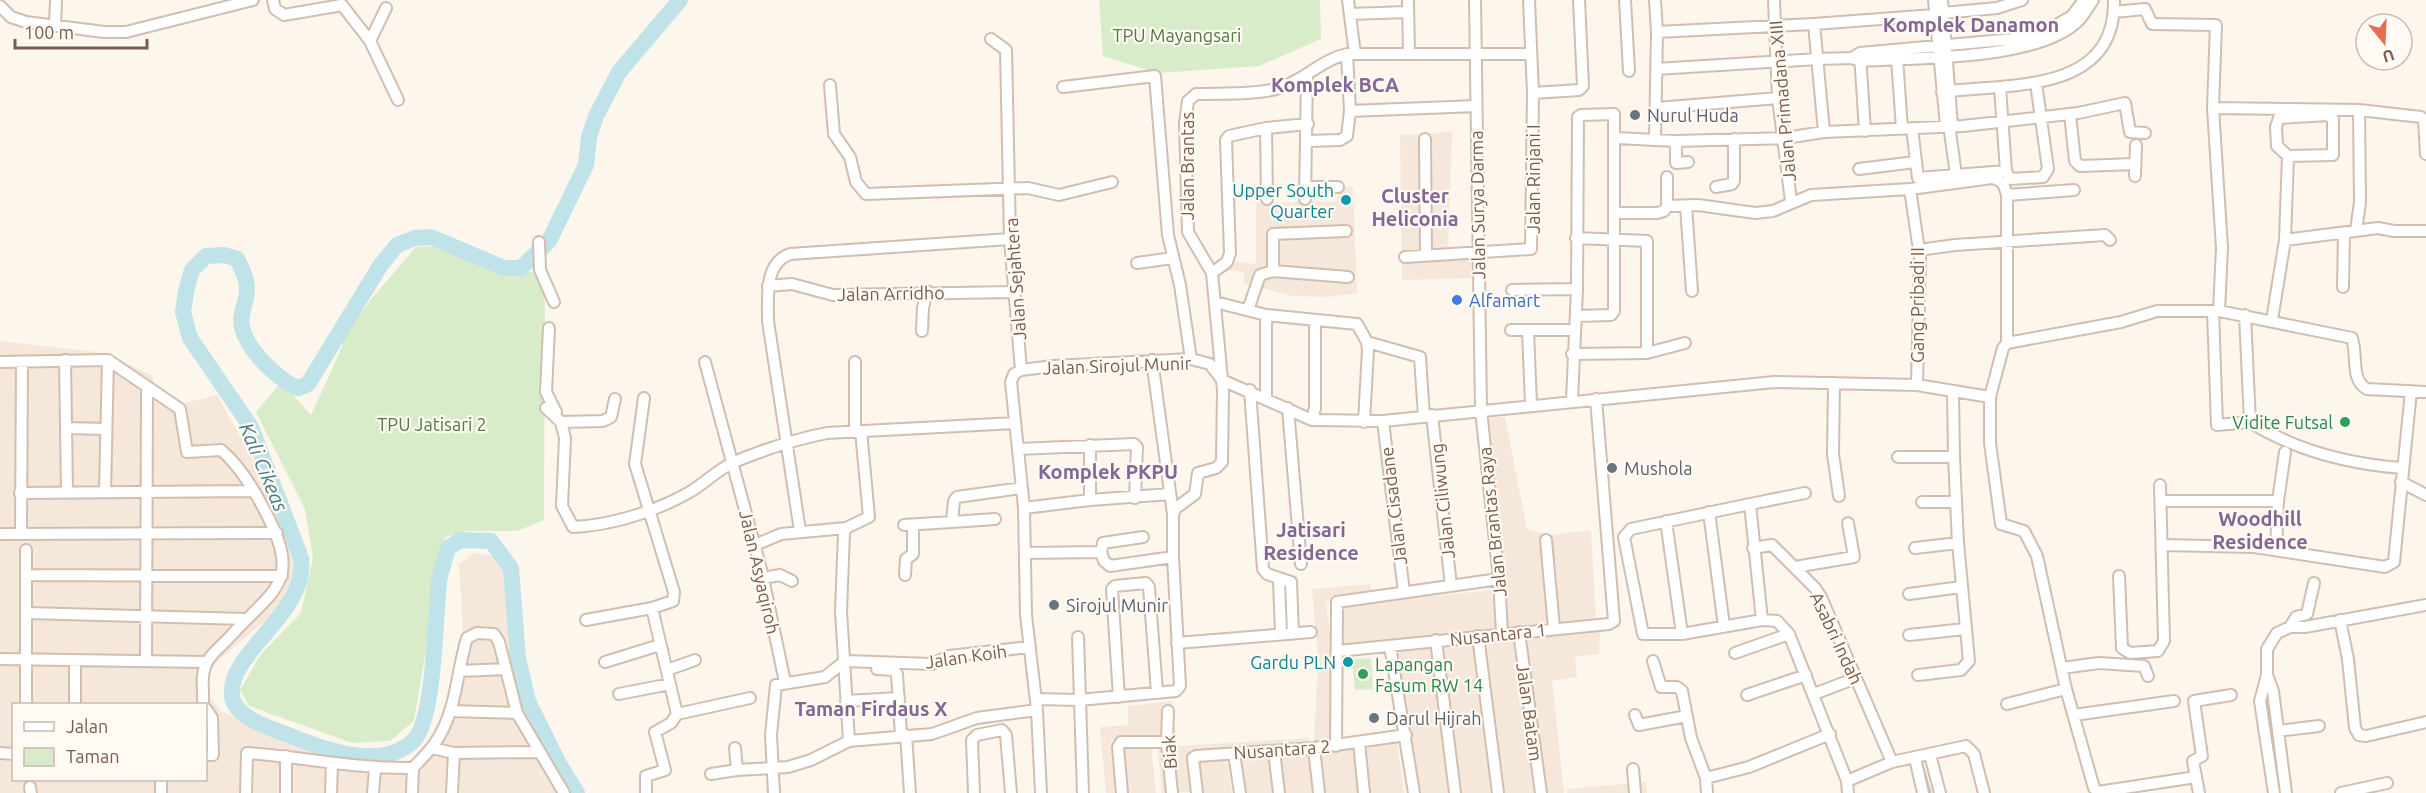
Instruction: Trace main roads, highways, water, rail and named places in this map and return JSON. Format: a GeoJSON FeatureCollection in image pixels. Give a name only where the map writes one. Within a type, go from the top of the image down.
{"type":"FeatureCollection","features":[{"type":"Feature","properties":{"kind":"waterway","name":"Kali Cikeas"},"geometry":{"type":"LineString","coordinates":[[577,793],[559,764],[528,701],[518,658],[511,568],[491,541],[460,540],[448,548],[440,579],[433,666],[426,711],[421,729],[414,740],[401,749],[387,755],[371,756],[322,748],[266,727],[247,717],[234,704],[232,696],[234,680],[242,664],[293,597],[300,578],[301,558],[251,427],[190,338],[183,312],[192,270],[206,256],[224,255],[237,259],[247,286],[242,317],[245,336],[256,354],[272,371],[298,388],[308,384],[380,266],[397,245],[415,238],[431,237],[504,268],[521,268],[549,241],[586,165],[589,137],[596,116],[619,72],[680,0]]}},
{"type":"Feature","properties":{"kind":"waterway"},"geometry":{"type":"LineString","coordinates":[[2267,708],[2280,793]]}},
{"type":"Feature","properties":{"kind":"waterway"},"geometry":{"type":"LineString","coordinates":[[1923,768],[1930,793]]}},
{"type":"Feature","properties":{"kind":"place","name":"Nurul Huda"},"geometry":{"type":"Point","coordinates":[1635,115]}},
{"type":"Feature","properties":{"kind":"place","name":"Upper South Quarter"},"geometry":{"type":"Point","coordinates":[1346,200]}},
{"type":"Feature","properties":{"kind":"place","name":"Alfamart"},"geometry":{"type":"Point","coordinates":[1457,300]}},
{"type":"Feature","properties":{"kind":"place","name":"Vidite Futsal"},"geometry":{"type":"Point","coordinates":[2345,422]}},
{"type":"Feature","properties":{"kind":"place","name":"Mushola"},"geometry":{"type":"Point","coordinates":[1612,468]}},
{"type":"Feature","properties":{"kind":"place","name":"Sirojul Munir"},"geometry":{"type":"Point","coordinates":[1054,605]}},
{"type":"Feature","properties":{"kind":"place","name":"Gardu PLN"},"geometry":{"type":"Point","coordinates":[1348,662]}},
{"type":"Feature","properties":{"kind":"place","name":"Lapangan Fasum RW 14"},"geometry":{"type":"Point","coordinates":[1363,674]}},
{"type":"Feature","properties":{"kind":"place","name":"Darul Hijrah"},"geometry":{"type":"Point","coordinates":[1374,718]}},
{"type":"Feature","properties":{"kind":"district","name":"Komplek Danamon"},"geometry":{"type":"Point","coordinates":[1971,24]}},
{"type":"Feature","properties":{"kind":"district","name":"Komplek BCA"},"geometry":{"type":"Point","coordinates":[1335,84]}},
{"type":"Feature","properties":{"kind":"district","name":"Cluster Heliconia"},"geometry":{"type":"Point","coordinates":[1415,206]}},
{"type":"Feature","properties":{"kind":"district","name":"Komplek PKPU"},"geometry":{"type":"Point","coordinates":[1108,471]}},
{"type":"Feature","properties":{"kind":"district","name":"Woodhill Residence"},"geometry":{"type":"Point","coordinates":[2260,530]}},
{"type":"Feature","properties":{"kind":"district","name":"Jatisari Residence"},"geometry":{"type":"Point","coordinates":[1311,540]}},
{"type":"Feature","properties":{"kind":"district","name":"Taman Firdaus X"},"geometry":{"type":"Point","coordinates":[871,708]}},
{"type":"Feature","properties":{"kind":"park label","name":"TPU Mayangsari"},"geometry":{"type":"Point","coordinates":[1177,35]}},
{"type":"Feature","properties":{"kind":"park label","name":"TPU Jatisari 2"},"geometry":{"type":"Point","coordinates":[432,424]}}]}
